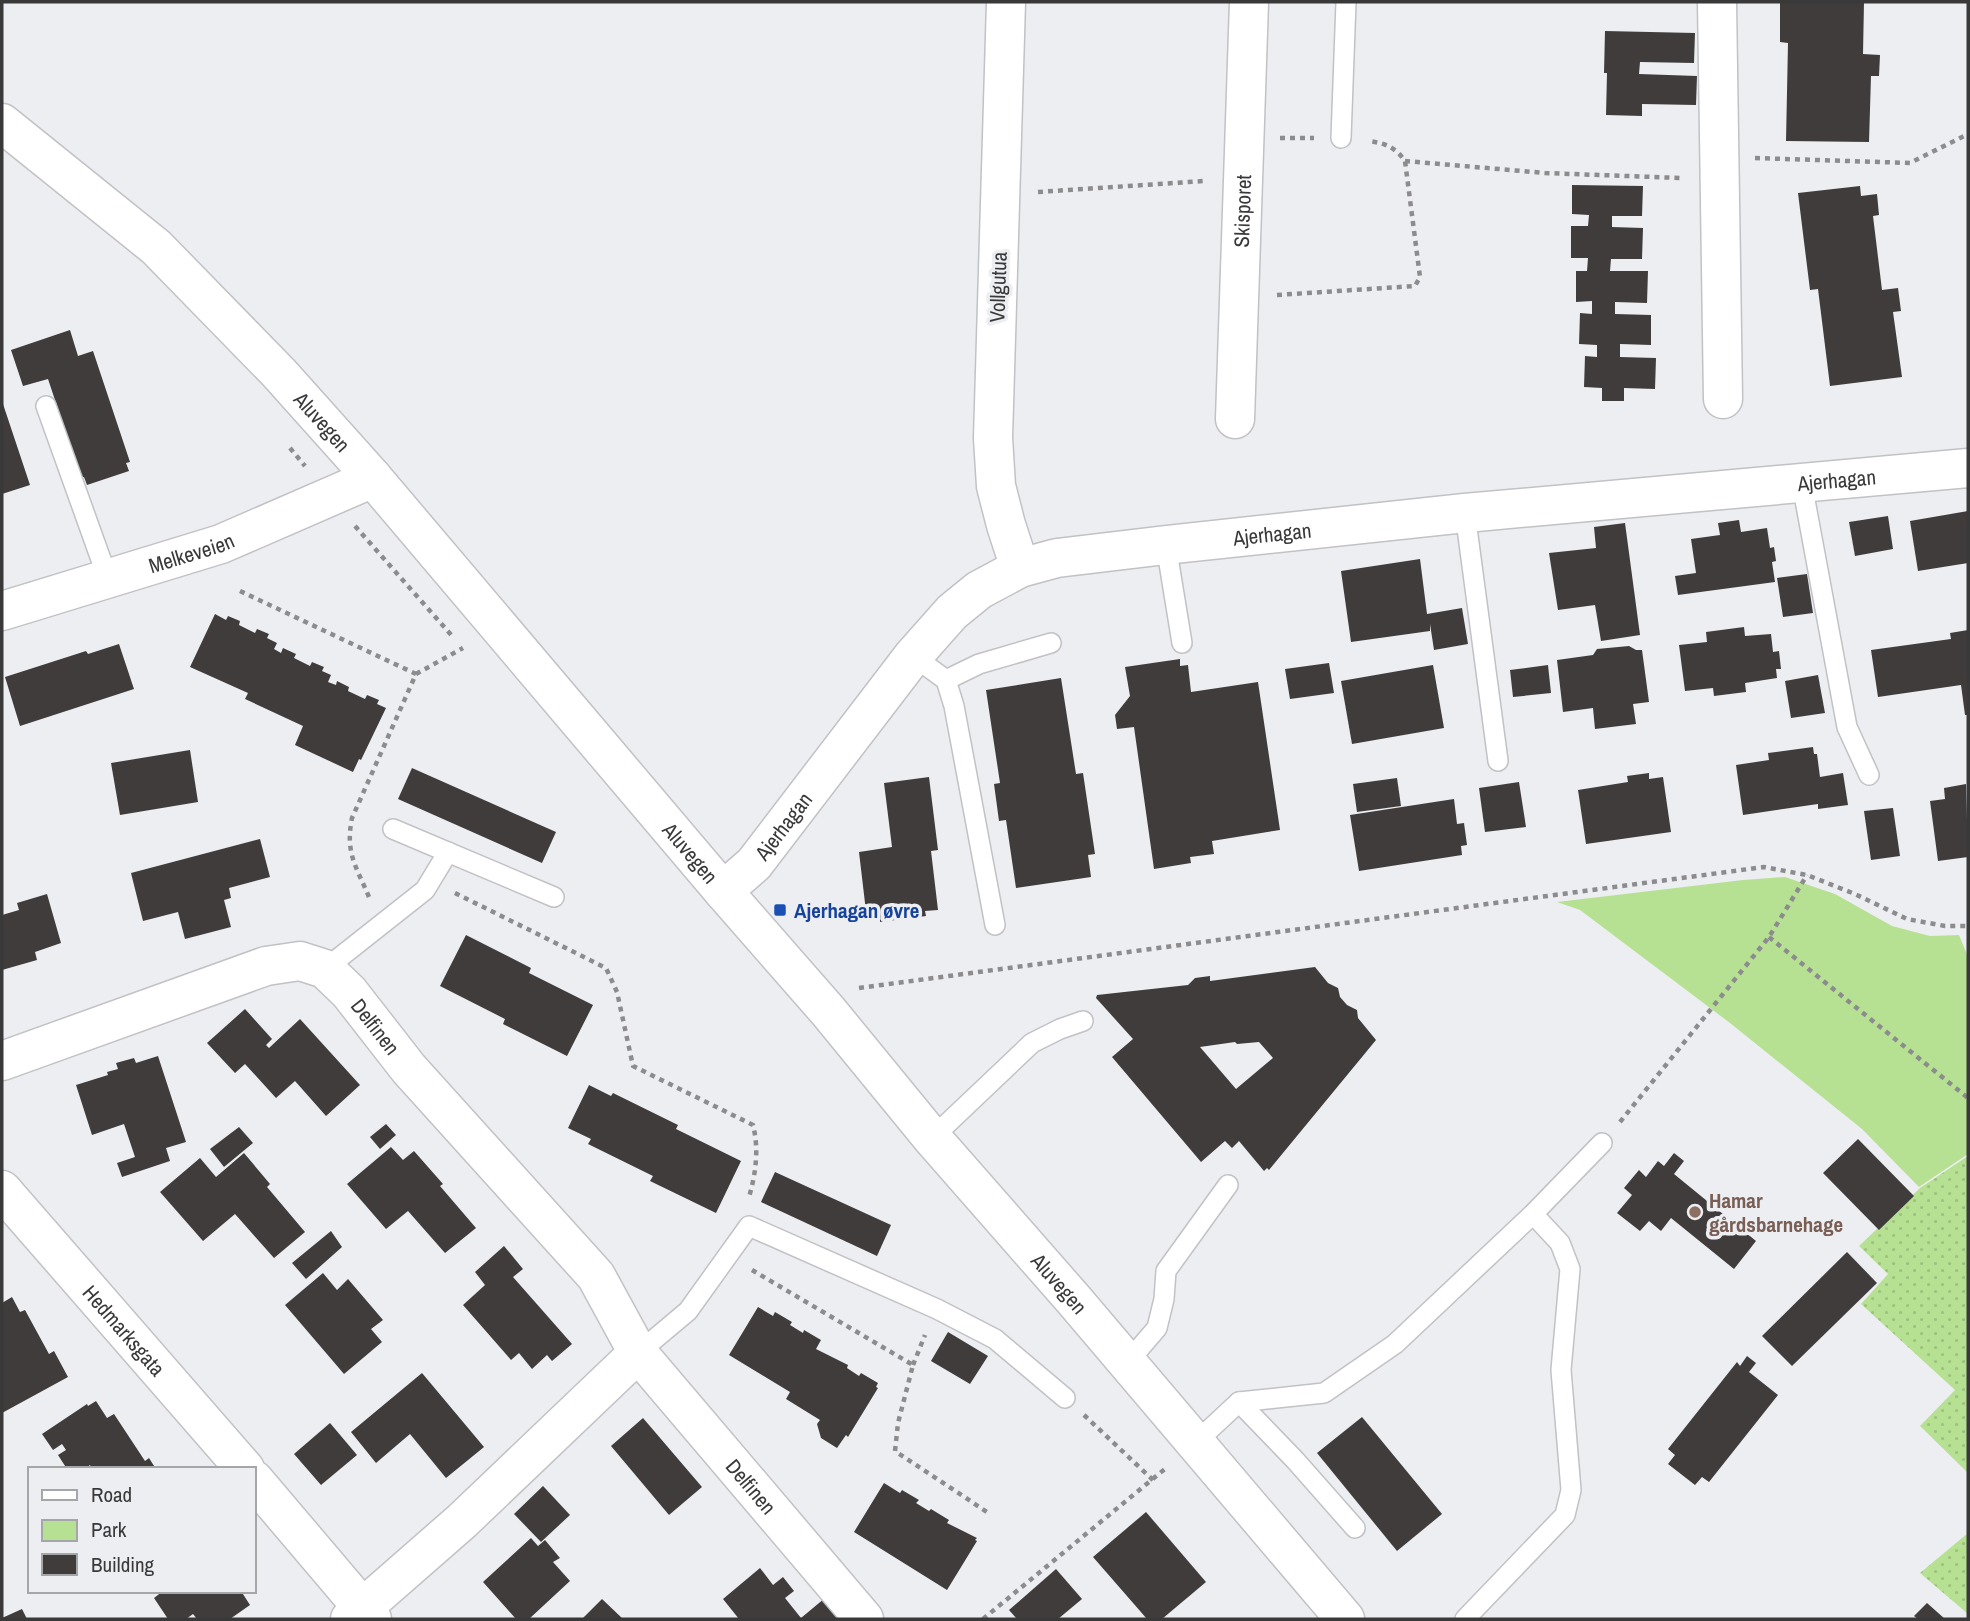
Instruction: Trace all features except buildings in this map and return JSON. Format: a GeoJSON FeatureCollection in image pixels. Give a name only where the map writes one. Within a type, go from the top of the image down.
{"type":"FeatureCollection","features":[{"type":"Feature","properties":{"kind":"street","name":"Vollgutua"},"geometry":{"type":"LineString","coordinates":[[1006,2],[993,438],[996,485],[1020,568]]}},
{"type":"Feature","properties":{"kind":"street","name":"Skisporet"},"geometry":{"type":"LineString","coordinates":[[1235,419],[1249,2]]}},
{"type":"Feature","properties":{"kind":"street"},"geometry":{"type":"LineString","coordinates":[[1717,2],[1723,399]]}},
{"type":"Feature","properties":{"kind":"street","name":"Aluvegen"},"geometry":{"type":"LineString","coordinates":[[2,123],[156,247],[279,373],[373,478],[932,1138],[1345,1619]]}},
{"type":"Feature","properties":{"kind":"street","name":"Ajerhagan"},"geometry":{"type":"LineString","coordinates":[[723,891],[754,864],[913,656],[952,612],[979,590],[1020,568],[1057,558],[1465,513],[1968,468]]}},
{"type":"Feature","properties":{"kind":"street","name":"Melkeveien"},"geometry":{"type":"LineString","coordinates":[[2,611],[221,544],[373,478]]}},
{"type":"Feature","properties":{"kind":"street"},"geometry":{"type":"LineString","coordinates":[[2,1062],[267,967],[300,961],[325,969]]}},
{"type":"Feature","properties":{"kind":"street","name":"Delfinen"},"geometry":{"type":"LineString","coordinates":[[325,969],[349,992],[417,1079],[596,1276],[638,1353],[864,1619]]}},
{"type":"Feature","properties":{"kind":"street","name":"Hedmarksgata"},"geometry":{"type":"LineString","coordinates":[[2,1190],[242,1467]]}},
{"type":"Feature","properties":{"kind":"street"},"geometry":{"type":"LineString","coordinates":[[256,1482],[362,1615],[638,1353]]}},
{"type":"Feature","properties":{"kind":"lane"},"geometry":{"type":"LineString","coordinates":[[1341,138],[1346,2]]}},
{"type":"Feature","properties":{"kind":"lane"},"geometry":{"type":"LineString","coordinates":[[46,405],[108,579]]}},
{"type":"Feature","properties":{"kind":"lane"},"geometry":{"type":"LineString","coordinates":[[1802,484],[1847,727],[1869,775]]}},
{"type":"Feature","properties":{"kind":"lane"},"geometry":{"type":"LineString","coordinates":[[1465,513],[1498,761]]}},
{"type":"Feature","properties":{"kind":"lane"},"geometry":{"type":"LineString","coordinates":[[1166,545],[1182,643]]}},
{"type":"Feature","properties":{"kind":"lane"},"geometry":{"type":"LineString","coordinates":[[946,680],[979,664],[1051,643]]}},
{"type":"Feature","properties":{"kind":"lane"},"geometry":{"type":"LineString","coordinates":[[913,656],[946,680],[954,706],[995,925]]}},
{"type":"Feature","properties":{"kind":"lane"},"geometry":{"type":"LineString","coordinates":[[393,829],[554,897]]}},
{"type":"Feature","properties":{"kind":"lane"},"geometry":{"type":"LineString","coordinates":[[325,969],[425,890],[448,852]]}},
{"type":"Feature","properties":{"kind":"lane"},"geometry":{"type":"LineString","coordinates":[[932,1138],[1032,1043],[1083,1021]]}},
{"type":"Feature","properties":{"kind":"lane"},"geometry":{"type":"LineString","coordinates":[[1194,1444],[1240,1402],[1324,1393],[1395,1345],[1533,1214],[1602,1143]]}},
{"type":"Feature","properties":{"kind":"lane"},"geometry":{"type":"LineString","coordinates":[[1127,1363],[1157,1328],[1164,1299],[1166,1271],[1228,1185]]}},
{"type":"Feature","properties":{"kind":"lane"},"geometry":{"type":"LineString","coordinates":[[1465,1619],[1566,1515],[1572,1490],[1561,1370],[1570,1269],[1560,1244],[1533,1214]]}},
{"type":"Feature","properties":{"kind":"lane"},"geometry":{"type":"LineString","coordinates":[[638,1353],[688,1311],[749,1226],[937,1309],[995,1339],[1065,1398]]}},
{"type":"Feature","properties":{"kind":"lane"},"geometry":{"type":"LineString","coordinates":[[1240,1402],[1355,1528]]}},
{"type":"Feature","properties":{"kind":"path"},"geometry":{"type":"LineString","coordinates":[[1405,161],[1545,173],[1910,163],[1968,134]]}},
{"type":"Feature","properties":{"kind":"path"},"geometry":{"type":"LineString","coordinates":[[1239,298],[1415,286],[1420,277],[1405,161],[1396,149],[1382,143],[1341,138],[1245,138]]}},
{"type":"Feature","properties":{"kind":"path"},"geometry":{"type":"LineString","coordinates":[[1000,194],[1243,178]]}},
{"type":"Feature","properties":{"kind":"path"},"geometry":{"type":"LineString","coordinates":[[240,591],[416,674]]}},
{"type":"Feature","properties":{"kind":"path"},"geometry":{"type":"LineString","coordinates":[[380,924],[349,850],[352,818],[416,674],[463,648]]}},
{"type":"Feature","properties":{"kind":"path"},"geometry":{"type":"LineString","coordinates":[[855,988],[1764,867],[1807,875],[1907,919],[1945,926],[1968,926]]}},
{"type":"Feature","properties":{"kind":"path"},"geometry":{"type":"LineString","coordinates":[[1602,1143],[1769,937],[1807,875]]}},
{"type":"Feature","properties":{"kind":"path"},"geometry":{"type":"LineString","coordinates":[[432,882],[606,968],[617,992],[633,1066],[753,1125],[757,1142],[754,1177],[747,1202],[749,1226]]}},
{"type":"Feature","properties":{"kind":"path"},"geometry":{"type":"LineString","coordinates":[[539,935],[542,926]]}},
{"type":"Feature","properties":{"kind":"path"},"geometry":{"type":"LineString","coordinates":[[1769,937],[1968,1098]]}},
{"type":"Feature","properties":{"kind":"path"},"geometry":{"type":"LineString","coordinates":[[727,1256],[913,1365],[898,1423],[895,1451],[990,1514]]}},
{"type":"Feature","properties":{"kind":"path"},"geometry":{"type":"LineString","coordinates":[[1065,1398],[1153,1480]]}},
{"type":"Feature","properties":{"kind":"path"},"geometry":{"type":"LineString","coordinates":[[983,1619],[1165,1469]]}},
{"type":"Feature","properties":{"kind":"green space"},"geometry":{"type":"Polygon","coordinates":[[[1785,877],[1835,894],[1892,926],[1930,936],[1959,935],[1968,957],[1968,1154],[1919,1187],[1862,1129],[1730,1023],[1580,910],[1557,902],[1785,877]]]}},
{"type":"Feature","properties":{"kind":"green space"},"geometry":{"type":"Polygon","coordinates":[[[1968,1156],[1968,1473],[1920,1426],[1955,1390],[1861,1304],[1888,1274],[1859,1246],[1920,1188],[1968,1156]]]}},
{"type":"Feature","properties":{"kind":"green space"},"geometry":{"type":"Polygon","coordinates":[[[1968,1533],[1968,1614],[1920,1573],[1968,1533]]]}},
{"type":"Feature","properties":{"kind":"place","name":"Ajerhagan øvre"},"geometry":{"type":"Point","coordinates":[780,910]}},
{"type":"Feature","properties":{"kind":"place","name":"Hamar gårdsbarnehage"},"geometry":{"type":"Point","coordinates":[1695,1212]}}]}
